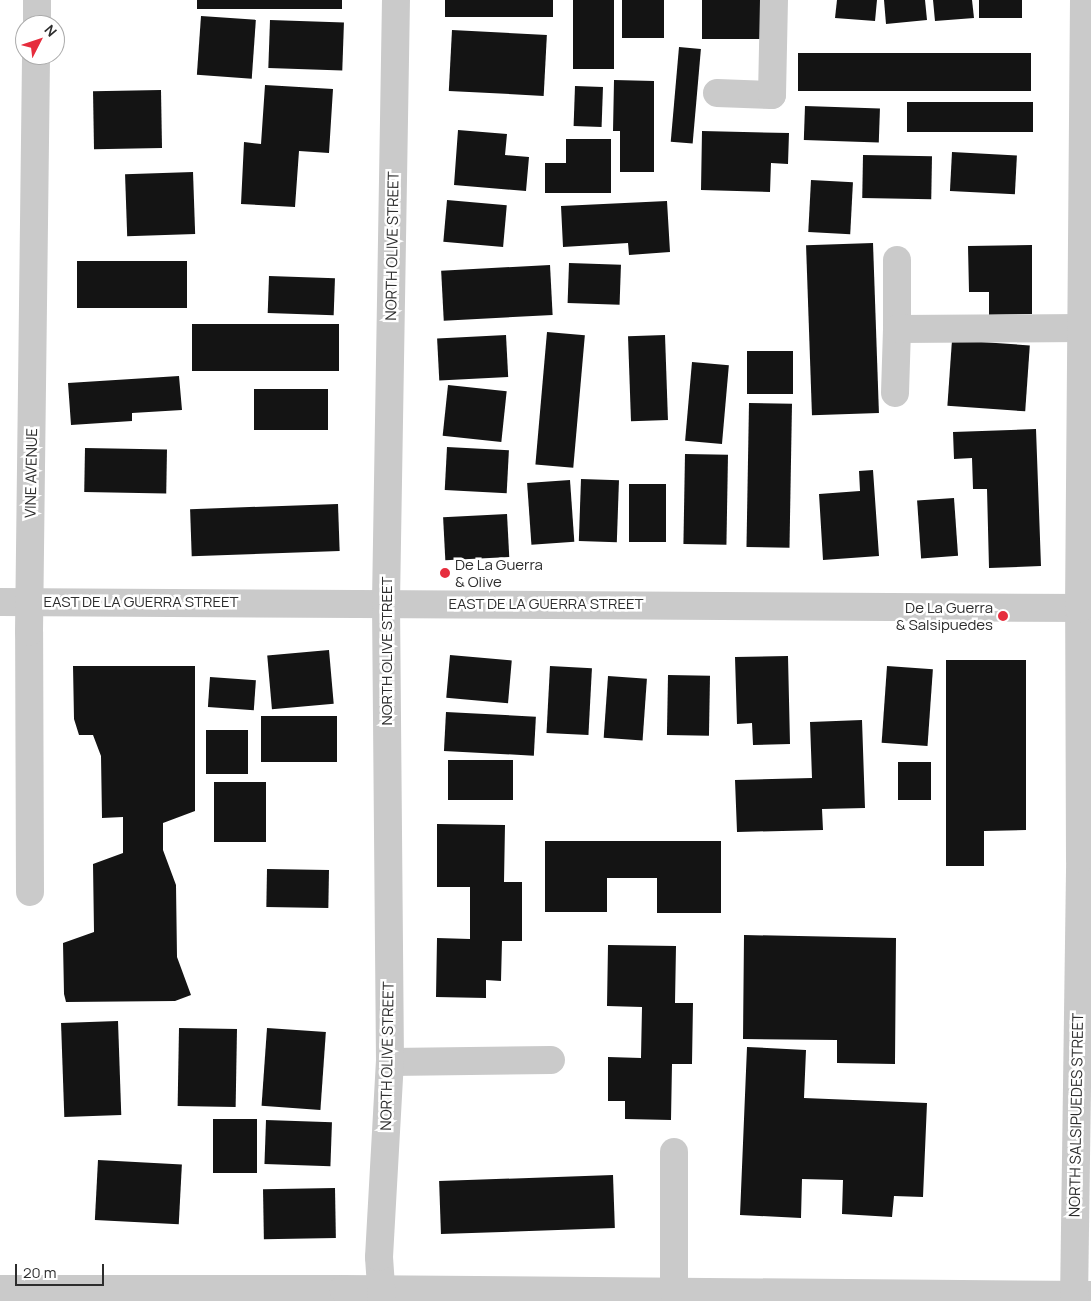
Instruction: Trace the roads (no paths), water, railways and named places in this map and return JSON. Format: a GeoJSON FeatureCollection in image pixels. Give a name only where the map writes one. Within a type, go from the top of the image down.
{"type":"FeatureCollection","features":[{"type":"Feature","properties":{"kind":"street"},"geometry":{"type":"LineString","coordinates":[[37,0],[37,15]]}},
{"type":"Feature","properties":{"kind":"street","name":"NORTH OLIVE STREET"},"geometry":{"type":"LineString","coordinates":[[382,1296],[379,1257],[390,1062],[386,602],[396,0]]}},
{"type":"Feature","properties":{"kind":"street"},"geometry":{"type":"LineString","coordinates":[[718,93],[772,95],[774,0]]}},
{"type":"Feature","properties":{"kind":"street","name":"NORTH SALSIPUEDES STREET"},"geometry":{"type":"LineString","coordinates":[[1080,1297],[1085,859],[1082,328],[1084,0]]}},
{"type":"Feature","properties":{"kind":"street","name":"VINE AVENUE"},"geometry":{"type":"LineString","coordinates":[[30,892],[29,602],[36,65]]}},
{"type":"Feature","properties":{"kind":"street"},"geometry":{"type":"LineString","coordinates":[[895,393],[897,260]]}},
{"type":"Feature","properties":{"kind":"street"},"geometry":{"type":"LineString","coordinates":[[897,329],[1082,328]]}},
{"type":"Feature","properties":{"kind":"street","name":"EAST DE LA GUERRA STREET"},"geometry":{"type":"LineString","coordinates":[[0,602],[386,602],[1085,609]]}},
{"type":"Feature","properties":{"kind":"street"},"geometry":{"type":"LineString","coordinates":[[390,1062],[551,1060]]}},
{"type":"Feature","properties":{"kind":"street"},"geometry":{"type":"LineString","coordinates":[[674,1152],[674,1292]]}},
{"type":"Feature","properties":{"kind":"street"},"geometry":{"type":"LineString","coordinates":[[0,1289],[53,1295],[382,1296],[674,1292],[775,1297],[1080,1297]]}},
{"type":"Feature","properties":{"kind":"place","name":"De La Guerra & Olive"},"geometry":{"type":"Point","coordinates":[445,573]}},
{"type":"Feature","properties":{"kind":"place","name":"De La Guerra & Salsipuedes"},"geometry":{"type":"Point","coordinates":[1003,616]}}]}
